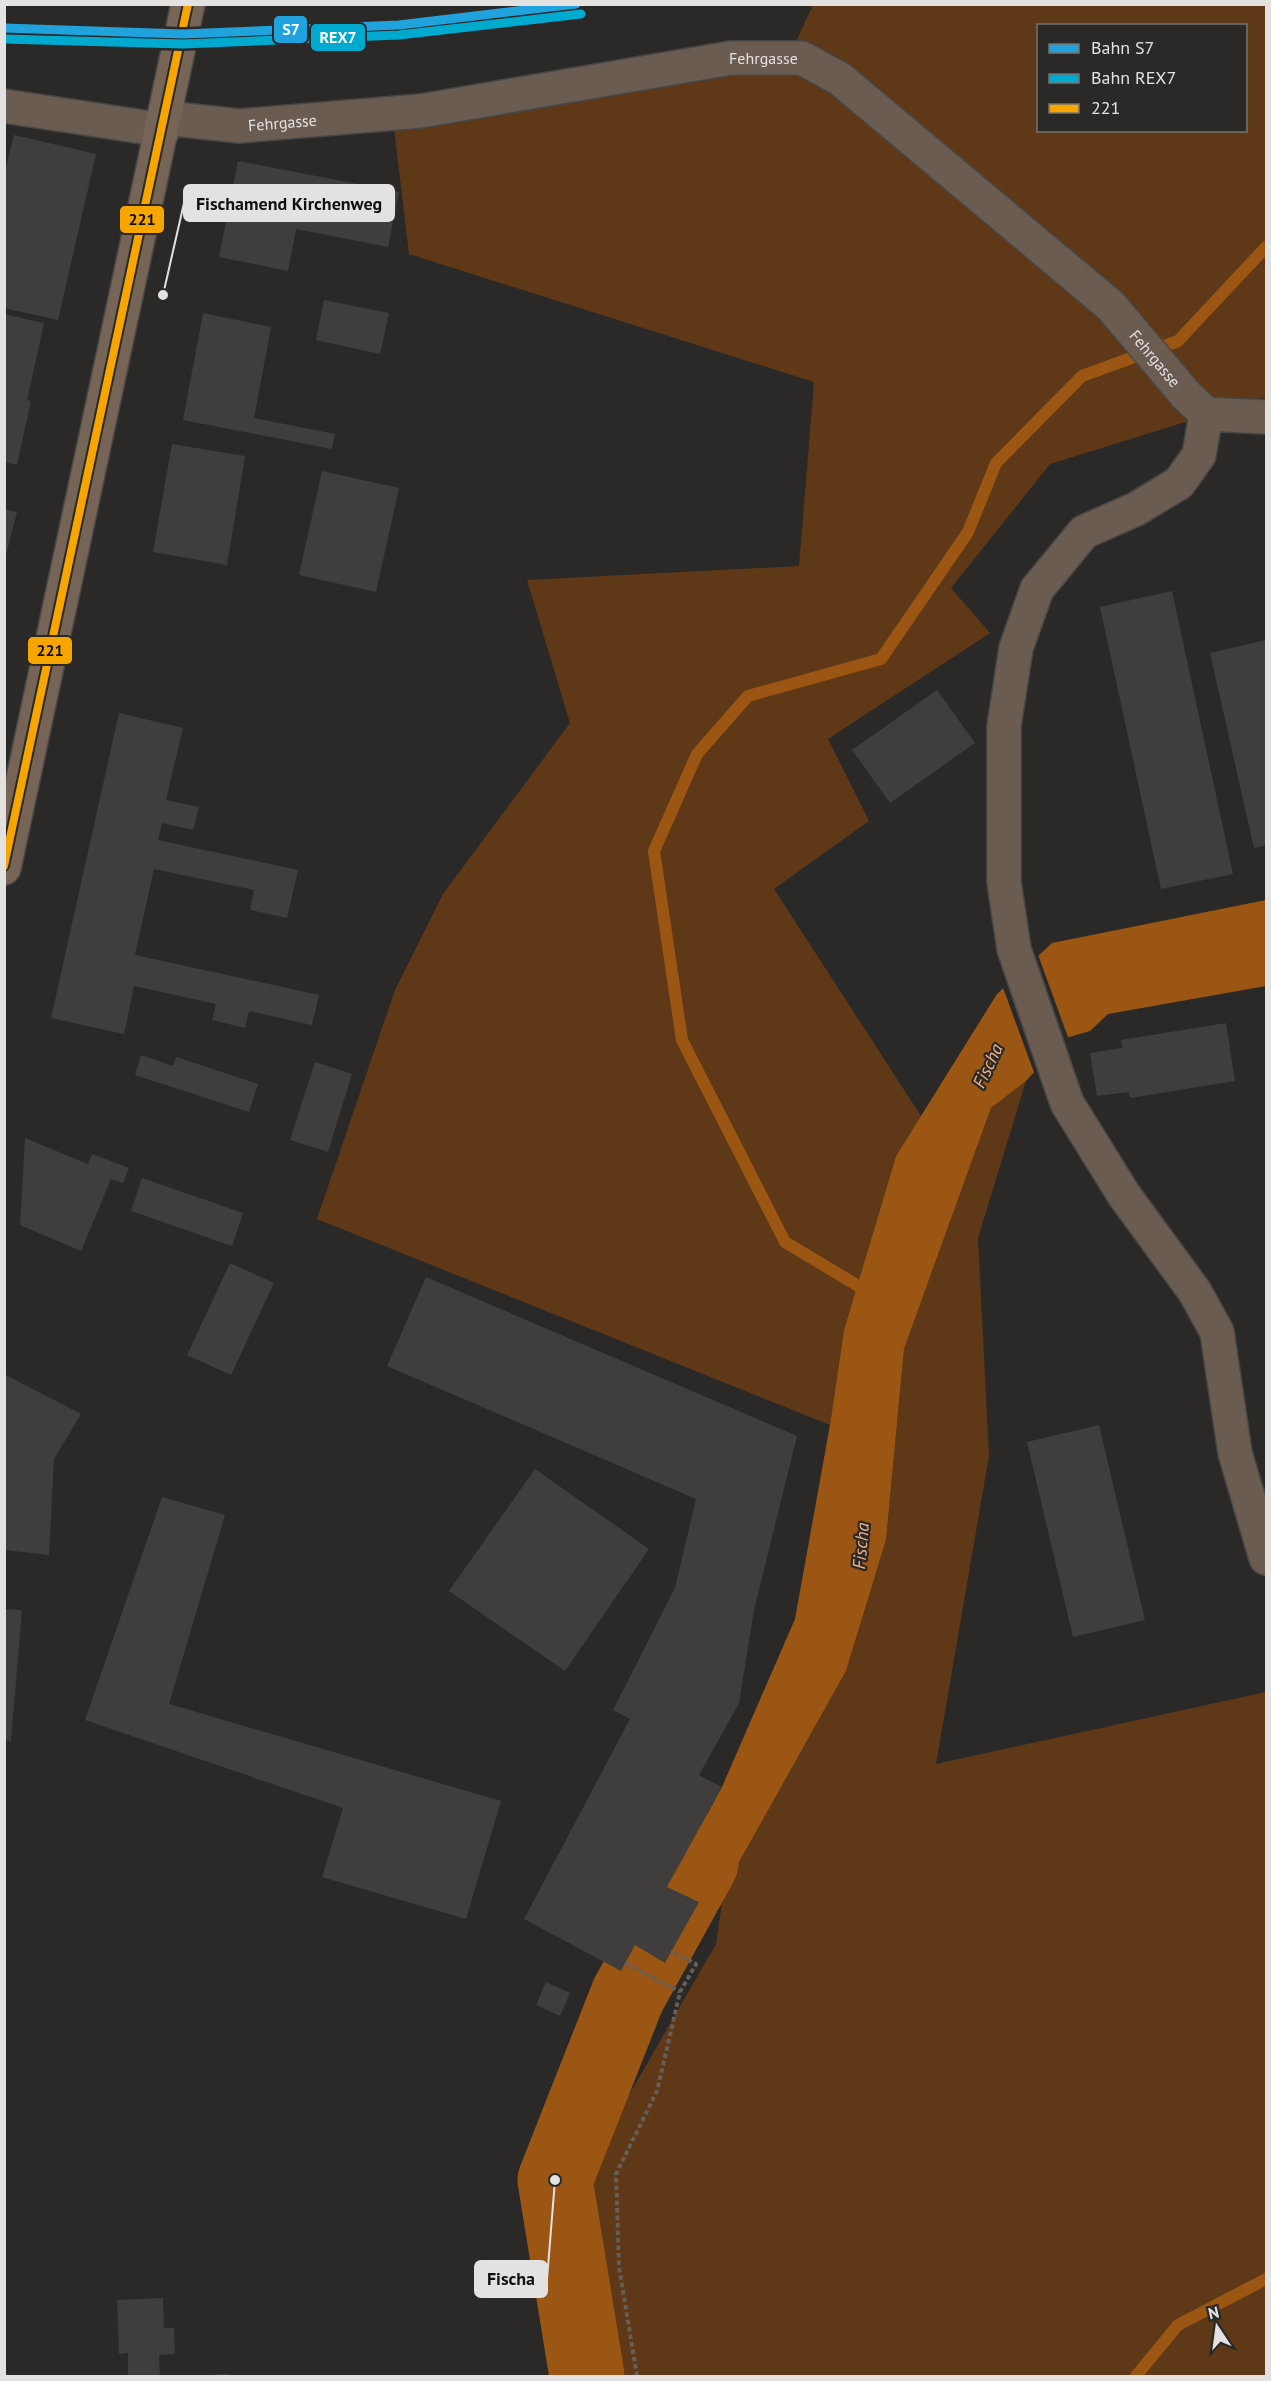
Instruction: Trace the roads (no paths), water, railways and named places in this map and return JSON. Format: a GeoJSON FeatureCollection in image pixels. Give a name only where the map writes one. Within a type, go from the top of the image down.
{"type":"FeatureCollection","features":[{"type":"Feature","properties":{"kind":"main road"},"geometry":{"type":"LineString","coordinates":[[4,868],[188,4]]}},
{"type":"Feature","properties":{"kind":"street","name":"Fehrgasse"},"geometry":{"type":"LineString","coordinates":[[4,106],[164,124],[239,126],[410,112],[730,58],[802,58],[840,79],[1111,306],[1196,405]]}},
{"type":"Feature","properties":{"kind":"street"},"geometry":{"type":"LineString","coordinates":[[1266,417],[1196,405],[1199,455],[1179,483],[1136,509],[1084,532],[1037,589],[1016,648],[1004,726],[1004,882],[1014,949],[1055,1074],[1067,1103],[1118,1186],[1195,1292],[1217,1332],[1235,1454],[1266,1558]]}},
{"type":"Feature","properties":{"kind":"water"},"geometry":{"type":"Polygon","coordinates":[[[1266,900],[1266,986],[1108,1014],[1090,1031],[1066,1038],[1026,1081],[991,1108],[904,1349],[886,1540],[846,1671],[724,1889],[699,1902],[667,1887],[722,1787],[795,1619],[830,1425],[844,1330],[896,1156],[997,994],[1052,943],[1266,900]]]}},
{"type":"Feature","properties":{"kind":"waterway"},"geometry":{"type":"LineString","coordinates":[[870,1293],[785,1242],[682,1040],[654,851],[697,754],[748,696],[881,659],[968,532],[996,463],[1082,376],[1178,341],[1266,247]]}},
{"type":"Feature","properties":{"kind":"waterway","name":"Fischa"},"geometry":{"type":"LineString","coordinates":[[587,2376],[555,2180],[628,1995],[701,1863]]}},
{"type":"Feature","properties":{"kind":"waterway"},"geometry":{"type":"LineString","coordinates":[[628,1995],[678,1962],[712,1897],[708,1882]]}},
{"type":"Feature","properties":{"kind":"waterway"},"geometry":{"type":"LineString","coordinates":[[1136,2376],[1178,2325],[1266,2279]]}},
{"type":"Feature","properties":{"kind":"rail line","name":"S7"},"geometry":{"type":"LineString","coordinates":[[4,28],[183,34],[399,25],[576,4]]}},
{"type":"Feature","properties":{"kind":"rail line","name":"REX7"},"geometry":{"type":"LineString","coordinates":[[4,39],[183,44],[399,35],[581,14]]}},
{"type":"Feature","properties":{"kind":"place","name":"Fischamend Kirchenweg"},"geometry":{"type":"Point","coordinates":[163,295]}},
{"type":"Feature","properties":{"kind":"place","name":"Fischa"},"geometry":{"type":"Point","coordinates":[555,2180]}}]}
